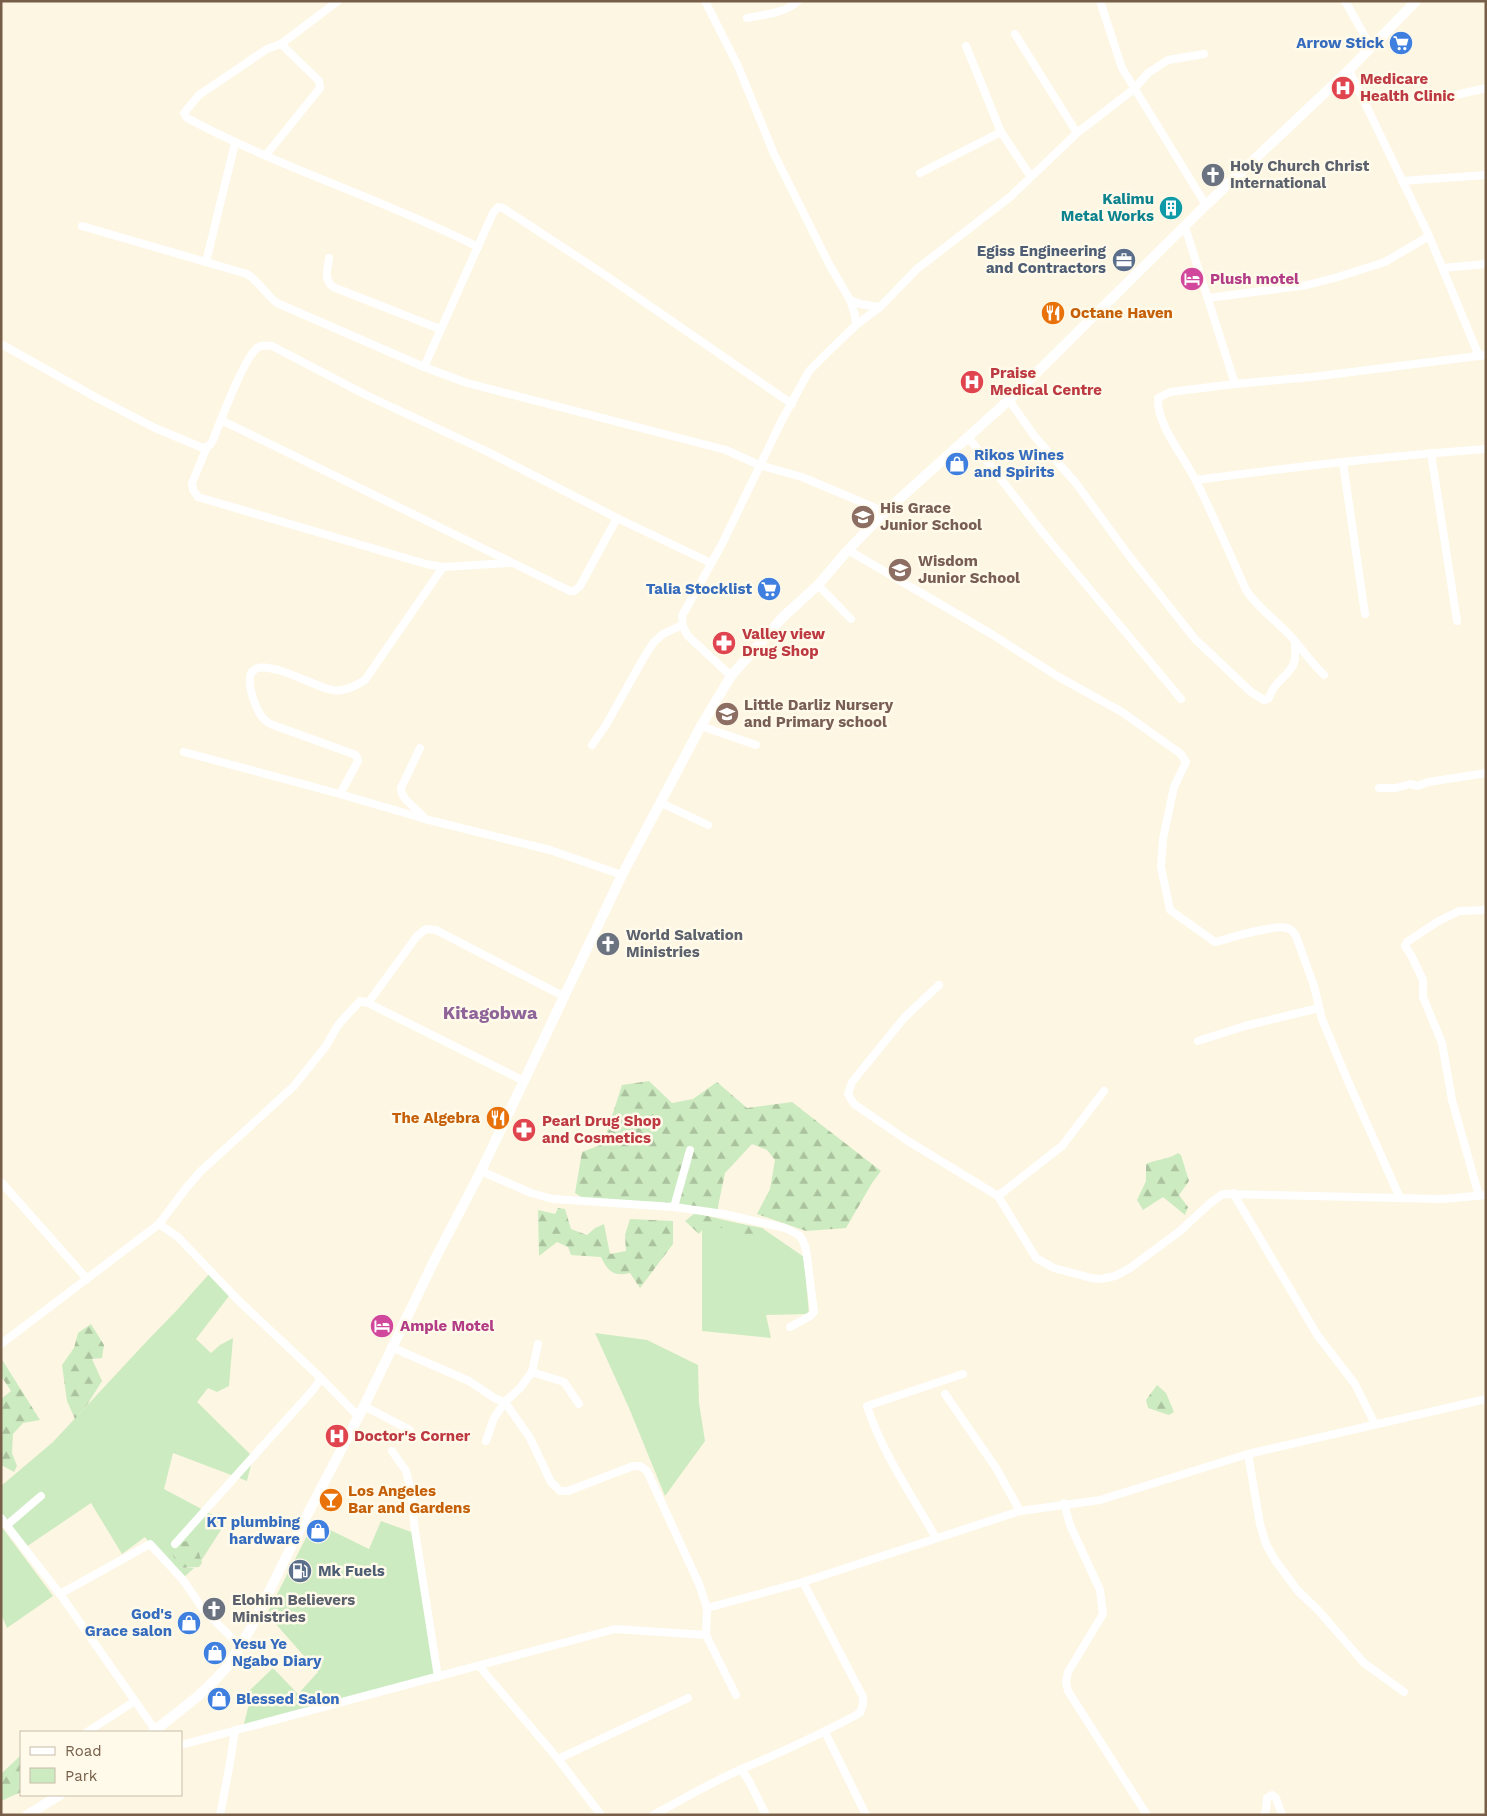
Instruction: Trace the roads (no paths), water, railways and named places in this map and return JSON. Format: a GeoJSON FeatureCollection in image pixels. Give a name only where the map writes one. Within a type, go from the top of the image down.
{"type":"FeatureCollection","features":[{"type":"Feature","properties":{"kind":"street"},"geometry":{"type":"LineString","coordinates":[[338,1],[281,44],[268,49],[199,95],[184,113],[186,118],[235,143],[266,154],[443,230],[478,247]]}},
{"type":"Feature","properties":{"kind":"street"},"geometry":{"type":"LineString","coordinates":[[705,1],[738,66],[774,154],[829,264],[850,300],[856,325]]}},
{"type":"Feature","properties":{"kind":"street"},"geometry":{"type":"LineString","coordinates":[[747,18],[777,11],[798,1]]}},
{"type":"Feature","properties":{"kind":"street"},"geometry":{"type":"LineString","coordinates":[[1100,1],[1122,68],[1206,205]]}},
{"type":"Feature","properties":{"kind":"street"},"geometry":{"type":"LineString","coordinates":[[1345,1],[1371,47]]}},
{"type":"Feature","properties":{"kind":"street"},"geometry":{"type":"LineString","coordinates":[[1,1518],[60,1594],[155,1731],[197,1697],[228,1666],[260,1611],[436,1257],[481,1171],[622,875],[701,726],[731,676],[783,617],[818,585],[848,550],[885,512],[1009,400],[1206,205],[1349,70],[1416,1]]}},
{"type":"Feature","properties":{"kind":"street"},"geometry":{"type":"LineString","coordinates":[[1015,34],[1077,133]]}},
{"type":"Feature","properties":{"kind":"street"},"geometry":{"type":"LineString","coordinates":[[266,154],[320,88],[319,82],[281,44]]}},
{"type":"Feature","properties":{"kind":"street"},"geometry":{"type":"LineString","coordinates":[[966,46],[1001,132],[1031,177]]}},
{"type":"Feature","properties":{"kind":"street"},"geometry":{"type":"LineString","coordinates":[[731,676],[685,632],[682,625],[682,616],[712,563],[759,465],[809,371],[917,269],[1010,197],[1077,133],[1134,89],[1148,72],[1168,60],[1204,54]]}},
{"type":"Feature","properties":{"kind":"street"},"geometry":{"type":"LineString","coordinates":[[1324,675],[1304,654],[1294,640],[1255,604],[1246,590],[1196,480],[1166,428],[1158,409],[1158,398],[1170,392],[1482,356],[1429,236],[1349,70]]}},
{"type":"Feature","properties":{"kind":"street"},"geometry":{"type":"LineString","coordinates":[[1456,95],[1486,88]]}},
{"type":"Feature","properties":{"kind":"street"},"geometry":{"type":"LineString","coordinates":[[920,173],[1001,132]]}},
{"type":"Feature","properties":{"kind":"street"},"geometry":{"type":"LineString","coordinates":[[206,262],[235,143]]}},
{"type":"Feature","properties":{"kind":"street"},"geometry":{"type":"LineString","coordinates":[[1402,180],[1486,175]]}},
{"type":"Feature","properties":{"kind":"street"},"geometry":{"type":"LineString","coordinates":[[424,367],[493,213],[498,207],[504,208],[605,275],[792,404]]}},
{"type":"Feature","properties":{"kind":"street"},"geometry":{"type":"LineString","coordinates":[[82,226],[247,274],[255,279],[277,303],[424,367],[467,383],[726,450],[759,465],[802,477],[885,512]]}},
{"type":"Feature","properties":{"kind":"street"},"geometry":{"type":"LineString","coordinates":[[1185,227],[1235,384]]}},
{"type":"Feature","properties":{"kind":"street"},"geometry":{"type":"LineString","coordinates":[[1208,298],[1307,285],[1338,277],[1385,262],[1429,236]]}},
{"type":"Feature","properties":{"kind":"street"},"geometry":{"type":"LineString","coordinates":[[329,258],[326,278],[333,287],[440,329]]}},
{"type":"Feature","properties":{"kind":"street"},"geometry":{"type":"LineString","coordinates":[[1443,268],[1486,264]]}},
{"type":"Feature","properties":{"kind":"street"},"geometry":{"type":"LineString","coordinates":[[850,300],[860,304],[880,306]]}},
{"type":"Feature","properties":{"kind":"street"},"geometry":{"type":"LineString","coordinates":[[1,344],[155,428],[200,447],[207,447]]}},
{"type":"Feature","properties":{"kind":"street"},"geometry":{"type":"LineString","coordinates":[[511,563],[442,567],[414,561],[198,497],[193,490],[192,483],[207,447],[213,440],[244,365],[256,348],[265,345],[272,346],[366,394],[488,452],[617,518],[712,563]]}},
{"type":"Feature","properties":{"kind":"street"},"geometry":{"type":"LineString","coordinates":[[1009,400],[1034,437],[1075,482],[1130,557],[1195,639],[1251,692],[1264,700],[1268,699],[1277,684],[1292,668],[1295,650],[1294,640]]}},
{"type":"Feature","properties":{"kind":"street"},"geometry":{"type":"LineString","coordinates":[[221,420],[564,589],[574,591],[580,586],[617,518]]}},
{"type":"Feature","properties":{"kind":"street"},"geometry":{"type":"LineString","coordinates":[[968,436],[1043,534],[1181,699]]}},
{"type":"Feature","properties":{"kind":"street"},"geometry":{"type":"LineString","coordinates":[[1196,480],[1268,470],[1486,449]]}},
{"type":"Feature","properties":{"kind":"street"},"geometry":{"type":"LineString","coordinates":[[1431,453],[1457,621]]}},
{"type":"Feature","properties":{"kind":"street"},"geometry":{"type":"LineString","coordinates":[[1342,464],[1365,614]]}},
{"type":"Feature","properties":{"kind":"street"},"geometry":{"type":"LineString","coordinates":[[848,550],[993,635],[1057,676],[1122,712],[1181,754],[1186,762],[1174,787],[1162,852],[1161,867],[1170,910],[1215,942],[1282,927],[1292,930],[1296,936],[1314,986],[1319,1008],[1346,1079],[1400,1198]]}},
{"type":"Feature","properties":{"kind":"street"},"geometry":{"type":"LineString","coordinates":[[340,794],[358,761],[356,755],[265,721],[253,699],[250,677],[254,670],[259,667],[266,667],[332,690],[354,687],[365,680],[442,567]]}},
{"type":"Feature","properties":{"kind":"street"},"geometry":{"type":"LineString","coordinates":[[818,585],[851,619]]}},
{"type":"Feature","properties":{"kind":"street"},"geometry":{"type":"LineString","coordinates":[[592,745],[606,725],[654,642],[663,634],[682,625]]}},
{"type":"Feature","properties":{"kind":"street"},"geometry":{"type":"LineString","coordinates":[[701,726],[756,745]]}},
{"type":"Feature","properties":{"kind":"street"},"geometry":{"type":"LineString","coordinates":[[420,748],[400,792],[404,799],[418,809],[425,819]]}},
{"type":"Feature","properties":{"kind":"street"},"geometry":{"type":"LineString","coordinates":[[184,752],[425,819],[550,850],[622,875]]}},
{"type":"Feature","properties":{"kind":"street"},"geometry":{"type":"LineString","coordinates":[[1380,788],[1396,788],[1410,784],[1418,786],[1428,782],[1486,773]]}},
{"type":"Feature","properties":{"kind":"street"},"geometry":{"type":"LineString","coordinates":[[661,804],[708,824]]}},
{"type":"Feature","properties":{"kind":"street"},"geometry":{"type":"LineString","coordinates":[[939,985],[904,1018],[852,1082],[848,1094],[854,1104],[908,1141],[998,1196],[1036,1258],[1054,1268],[1101,1279],[1115,1276],[1130,1268],[1180,1231],[1221,1195],[1233,1193],[1442,1199],[1483,1196],[1452,1100],[1442,1043],[1423,997],[1423,980],[1405,946],[1406,942],[1428,928],[1459,912],[1486,910]]}},
{"type":"Feature","properties":{"kind":"street"},"geometry":{"type":"LineString","coordinates":[[368,1003],[417,936],[426,929],[431,928],[563,996]]}},
{"type":"Feature","properties":{"kind":"street"},"geometry":{"type":"LineString","coordinates":[[1,1344],[159,1224],[187,1186],[294,1086],[322,1052],[338,1025],[360,1001],[368,1003],[524,1080]]}},
{"type":"Feature","properties":{"kind":"street"},"geometry":{"type":"LineString","coordinates":[[1198,1041],[1245,1026],[1319,1008]]}},
{"type":"Feature","properties":{"kind":"street"},"geometry":{"type":"LineString","coordinates":[[998,1196],[1062,1146],[1104,1091]]}},
{"type":"Feature","properties":{"kind":"street"},"geometry":{"type":"LineString","coordinates":[[674,1207],[690,1150]]}},
{"type":"Feature","properties":{"kind":"street"},"geometry":{"type":"LineString","coordinates":[[481,1171],[531,1193],[553,1199],[674,1207],[724,1214],[785,1228],[799,1234],[804,1241],[806,1249],[814,1312],[790,1327]]}},
{"type":"Feature","properties":{"kind":"street"},"geometry":{"type":"LineString","coordinates":[[1,1182],[87,1279]]}},
{"type":"Feature","properties":{"kind":"street"},"geometry":{"type":"LineString","coordinates":[[1233,1193],[1318,1336],[1355,1384],[1375,1424]]}},
{"type":"Feature","properties":{"kind":"street"},"geometry":{"type":"LineString","coordinates":[[159,1224],[178,1237],[239,1301],[321,1378],[361,1411],[410,1430]]}},
{"type":"Feature","properties":{"kind":"street"},"geometry":{"type":"LineString","coordinates":[[486,1441],[494,1418],[505,1402],[520,1388],[532,1372],[538,1344]]}},
{"type":"Feature","properties":{"kind":"street"},"geometry":{"type":"LineString","coordinates":[[391,1347],[469,1381],[496,1399],[505,1402],[530,1438],[551,1482],[560,1491],[568,1491],[633,1466],[640,1466],[647,1471],[699,1584],[707,1608],[706,1635],[736,1695]]}},
{"type":"Feature","properties":{"kind":"street"},"geometry":{"type":"LineString","coordinates":[[532,1372],[564,1382],[579,1404]]}},
{"type":"Feature","properties":{"kind":"street"},"geometry":{"type":"LineString","coordinates":[[936,1538],[886,1451],[867,1406],[963,1374]]}},
{"type":"Feature","properties":{"kind":"street"},"geometry":{"type":"LineString","coordinates":[[175,1544],[313,1390],[321,1378]]}},
{"type":"Feature","properties":{"kind":"street"},"geometry":{"type":"LineString","coordinates":[[945,1394],[996,1468],[1020,1510]]}},
{"type":"Feature","properties":{"kind":"street"},"geometry":{"type":"LineString","coordinates":[[707,1608],[803,1582],[1020,1510],[1100,1500],[1248,1454],[1486,1399]]}},
{"type":"Feature","properties":{"kind":"street"},"geometry":{"type":"LineString","coordinates":[[392,1451],[406,1471],[412,1495],[414,1524],[438,1677]]}},
{"type":"Feature","properties":{"kind":"street"},"geometry":{"type":"LineString","coordinates":[[1248,1454],[1260,1524],[1266,1544],[1275,1560],[1298,1591],[1318,1610],[1364,1662],[1404,1692]]}},
{"type":"Feature","properties":{"kind":"street"},"geometry":{"type":"LineString","coordinates":[[7,1525],[41,1496]]}},
{"type":"Feature","properties":{"kind":"street"},"geometry":{"type":"LineString","coordinates":[[1064,1503],[1070,1525],[1100,1590],[1103,1602],[1103,1614],[1068,1672],[1066,1682],[1068,1691],[1147,1815]]}},
{"type":"Feature","properties":{"kind":"street"},"geometry":{"type":"LineString","coordinates":[[60,1594],[150,1544],[183,1580],[203,1609],[240,1646]]}},
{"type":"Feature","properties":{"kind":"street"},"geometry":{"type":"LineString","coordinates":[[653,1815],[741,1769],[825,1732],[860,1713],[864,1704],[862,1697],[803,1582]]}},
{"type":"Feature","properties":{"kind":"street"},"geometry":{"type":"LineString","coordinates":[[182,1746],[615,1629],[706,1635]]}},
{"type":"Feature","properties":{"kind":"street"},"geometry":{"type":"LineString","coordinates":[[480,1666],[558,1759],[601,1815]]}},
{"type":"Feature","properties":{"kind":"street"},"geometry":{"type":"LineString","coordinates":[[558,1759],[688,1698]]}},
{"type":"Feature","properties":{"kind":"street"},"geometry":{"type":"LineString","coordinates":[[89,1731],[135,1701]]}},
{"type":"Feature","properties":{"kind":"street"},"geometry":{"type":"LineString","coordinates":[[220,1815],[235,1730]]}},
{"type":"Feature","properties":{"kind":"street"},"geometry":{"type":"LineString","coordinates":[[825,1732],[866,1815]]}},
{"type":"Feature","properties":{"kind":"street"},"geometry":{"type":"LineString","coordinates":[[741,1769],[766,1815]]}},
{"type":"Feature","properties":{"kind":"street"},"geometry":{"type":"LineString","coordinates":[[1264,1815],[1267,1798],[1272,1795],[1276,1798],[1282,1815]]}},
{"type":"Feature","properties":{"kind":"street"},"geometry":{"type":"LineString","coordinates":[[27,1815],[58,1796]]}},
{"type":"Feature","properties":{"kind":"place","name":"Arrow Stick"},"geometry":{"type":"Point","coordinates":[1401,43]}},
{"type":"Feature","properties":{"kind":"place","name":"Medicare Health Clinic"},"geometry":{"type":"Point","coordinates":[1343,88]}},
{"type":"Feature","properties":{"kind":"place","name":"Holy Church Christ International"},"geometry":{"type":"Point","coordinates":[1213,175]}},
{"type":"Feature","properties":{"kind":"place","name":"Kalimu Metal Works"},"geometry":{"type":"Point","coordinates":[1171,208]}},
{"type":"Feature","properties":{"kind":"place","name":"Egiss Engineering and Contractors"},"geometry":{"type":"Point","coordinates":[1124,260]}},
{"type":"Feature","properties":{"kind":"place","name":"Plush motel"},"geometry":{"type":"Point","coordinates":[1192,279]}},
{"type":"Feature","properties":{"kind":"place","name":"Octane Haven"},"geometry":{"type":"Point","coordinates":[1053,313]}},
{"type":"Feature","properties":{"kind":"place","name":"Praise Medical Centre"},"geometry":{"type":"Point","coordinates":[972,382]}},
{"type":"Feature","properties":{"kind":"place","name":"Rikos Wines and Spirits"},"geometry":{"type":"Point","coordinates":[957,464]}},
{"type":"Feature","properties":{"kind":"place","name":"His Grace Junior School"},"geometry":{"type":"Point","coordinates":[863,517]}},
{"type":"Feature","properties":{"kind":"place","name":"Wisdom Junior School"},"geometry":{"type":"Point","coordinates":[900,570]}},
{"type":"Feature","properties":{"kind":"place","name":"Talia Stocklist"},"geometry":{"type":"Point","coordinates":[769,589]}},
{"type":"Feature","properties":{"kind":"place","name":"Valley view Drug Shop"},"geometry":{"type":"Point","coordinates":[724,643]}},
{"type":"Feature","properties":{"kind":"place","name":"Little Darliz Nursery and Primary school"},"geometry":{"type":"Point","coordinates":[727,714]}},
{"type":"Feature","properties":{"kind":"place","name":"World Salvation Ministries"},"geometry":{"type":"Point","coordinates":[608,944]}},
{"type":"Feature","properties":{"kind":"place","name":"The Algebra"},"geometry":{"type":"Point","coordinates":[498,1118]}},
{"type":"Feature","properties":{"kind":"place","name":"Pearl Drug Shop and Cosmetics"},"geometry":{"type":"Point","coordinates":[524,1130]}},
{"type":"Feature","properties":{"kind":"place","name":"Ample Motel"},"geometry":{"type":"Point","coordinates":[382,1326]}},
{"type":"Feature","properties":{"kind":"place","name":"Doctor's Corner"},"geometry":{"type":"Point","coordinates":[337,1436]}},
{"type":"Feature","properties":{"kind":"place","name":"Los Angeles Bar and Gardens"},"geometry":{"type":"Point","coordinates":[331,1500]}},
{"type":"Feature","properties":{"kind":"place","name":"KT plumbing hardware"},"geometry":{"type":"Point","coordinates":[318,1531]}},
{"type":"Feature","properties":{"kind":"place","name":"Mk Fuels"},"geometry":{"type":"Point","coordinates":[300,1571]}},
{"type":"Feature","properties":{"kind":"place","name":"Elohim Believers Ministries"},"geometry":{"type":"Point","coordinates":[214,1609]}},
{"type":"Feature","properties":{"kind":"place","name":"God's Grace salon"},"geometry":{"type":"Point","coordinates":[189,1623]}},
{"type":"Feature","properties":{"kind":"place","name":"Yesu Ye Ngabo Diary"},"geometry":{"type":"Point","coordinates":[215,1653]}},
{"type":"Feature","properties":{"kind":"place","name":"Blessed Salon"},"geometry":{"type":"Point","coordinates":[219,1699]}},
{"type":"Feature","properties":{"kind":"district","name":"Kitagobwa"},"geometry":{"type":"Point","coordinates":[490,1012]}}]}
